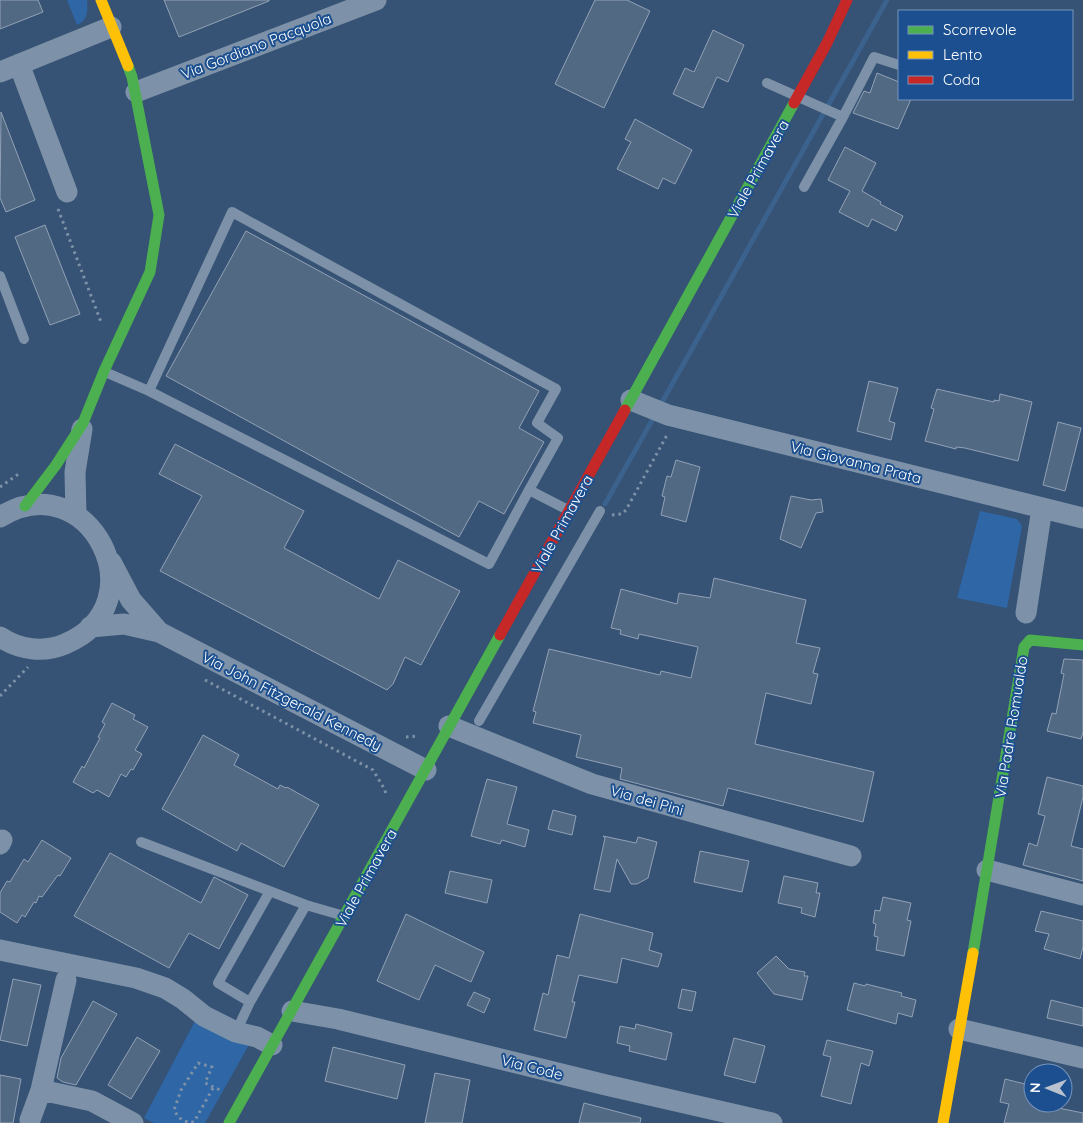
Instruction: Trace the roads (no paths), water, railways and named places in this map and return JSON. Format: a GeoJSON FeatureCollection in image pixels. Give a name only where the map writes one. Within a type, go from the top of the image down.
{"type":"FeatureCollection","features":[{"type":"Feature","properties":{"kind":"main road"},"geometry":{"type":"LineString","coordinates":[[25,506],[56,465],[83,423],[104,371],[150,272],[159,215],[132,77],[101,0]]}},
{"type":"Feature","properties":{"kind":"main road","name":"Viale Primavera"},"geometry":{"type":"LineString","coordinates":[[229,1123],[450,726],[493,673],[546,578],[569,510],[636,402],[797,96],[828,42],[847,0]]}},
{"type":"Feature","properties":{"kind":"main road","name":"Via Padre Romualdo"},"geometry":{"type":"LineString","coordinates":[[943,1123],[988,870],[1024,647],[1030,640],[1083,645]]}},
{"type":"Feature","properties":{"kind":"street","name":"Via Gordiano Pacquola"},"geometry":{"type":"LineString","coordinates":[[136,92],[376,0]]}},
{"type":"Feature","properties":{"kind":"street"},"geometry":{"type":"LineString","coordinates":[[0,72],[111,27]]}},
{"type":"Feature","properties":{"kind":"street"},"geometry":{"type":"LineString","coordinates":[[20,64],[66,192]]}},
{"type":"Feature","properties":{"kind":"street","name":"Via Giovanna Prata"},"geometry":{"type":"LineString","coordinates":[[636,402],[670,416],[1083,518]]}},
{"type":"Feature","properties":{"kind":"street"},"geometry":{"type":"LineString","coordinates":[[76,515],[75,472],[83,423]]}},
{"type":"Feature","properties":{"kind":"street","name":"Via John Fitzgerald Kennedy"},"geometry":{"type":"LineString","coordinates":[[0,516],[25,506],[34,505],[52,506],[76,515],[95,532],[130,600],[159,632]]}},
{"type":"Feature","properties":{"kind":"street"},"geometry":{"type":"LineString","coordinates":[[1026,613],[1042,508]]}},
{"type":"Feature","properties":{"kind":"street","name":"Via John Fitzgerald Kennedy"},"geometry":{"type":"LineString","coordinates":[[0,637],[23,647],[46,648],[71,641],[90,627],[101,614],[108,595],[111,576],[108,557]]}},
{"type":"Feature","properties":{"kind":"street","name":"Via John Fitzgerald Kennedy"},"geometry":{"type":"LineString","coordinates":[[90,627],[124,624],[159,632],[426,770]]}},
{"type":"Feature","properties":{"kind":"street","name":"Via dei Pini"},"geometry":{"type":"LineString","coordinates":[[450,726],[592,784],[851,856]]}},
{"type":"Feature","properties":{"kind":"street"},"geometry":{"type":"LineString","coordinates":[[988,870],[1083,895]]}},
{"type":"Feature","properties":{"kind":"street"},"geometry":{"type":"LineString","coordinates":[[0,950],[136,978],[164,988],[183,999],[204,1016],[236,1032],[257,1037],[272,1045]]}},
{"type":"Feature","properties":{"kind":"street"},"geometry":{"type":"LineString","coordinates":[[30,1120],[41,1090],[66,980]]}},
{"type":"Feature","properties":{"kind":"street","name":"Via Code"},"geometry":{"type":"LineString","coordinates":[[292,1010],[348,1021],[606,1085],[772,1123]]}},
{"type":"Feature","properties":{"kind":"street"},"geometry":{"type":"LineString","coordinates":[[959,1030],[1083,1058]]}},
{"type":"Feature","properties":{"kind":"street"},"geometry":{"type":"LineString","coordinates":[[41,1090],[92,1101],[133,1123]]}},
{"type":"Feature","properties":{"kind":"lane"},"geometry":{"type":"LineString","coordinates":[[804,187],[840,115],[874,57],[898,65]]}},
{"type":"Feature","properties":{"kind":"lane"},"geometry":{"type":"LineString","coordinates":[[767,83],[840,115]]}},
{"type":"Feature","properties":{"kind":"lane"},"geometry":{"type":"LineString","coordinates":[[104,371],[489,564],[558,438],[536,424],[556,389],[232,212],[149,392]]}},
{"type":"Feature","properties":{"kind":"lane"},"geometry":{"type":"LineString","coordinates":[[0,276],[24,339]]}},
{"type":"Feature","properties":{"kind":"lane"},"geometry":{"type":"LineString","coordinates":[[529,490],[569,510]]}},
{"type":"Feature","properties":{"kind":"lane"},"geometry":{"type":"LineString","coordinates":[[479,720],[493,673],[546,578],[600,511]]}},
{"type":"Feature","properties":{"kind":"lane"},"geometry":{"type":"LineString","coordinates":[[141,842],[270,891],[345,916]]}},
{"type":"Feature","properties":{"kind":"lane"},"geometry":{"type":"LineString","coordinates":[[250,1002],[218,983],[270,891]]}},
{"type":"Feature","properties":{"kind":"lane"},"geometry":{"type":"LineString","coordinates":[[236,1032],[250,1002],[306,904]]}},
{"type":"Feature","properties":{"kind":"waterway"},"geometry":{"type":"LineString","coordinates":[[660,406],[887,0]]}},
{"type":"Feature","properties":{"kind":"waterway"},"geometry":{"type":"LineString","coordinates":[[605,504],[655,415]]}}]}
